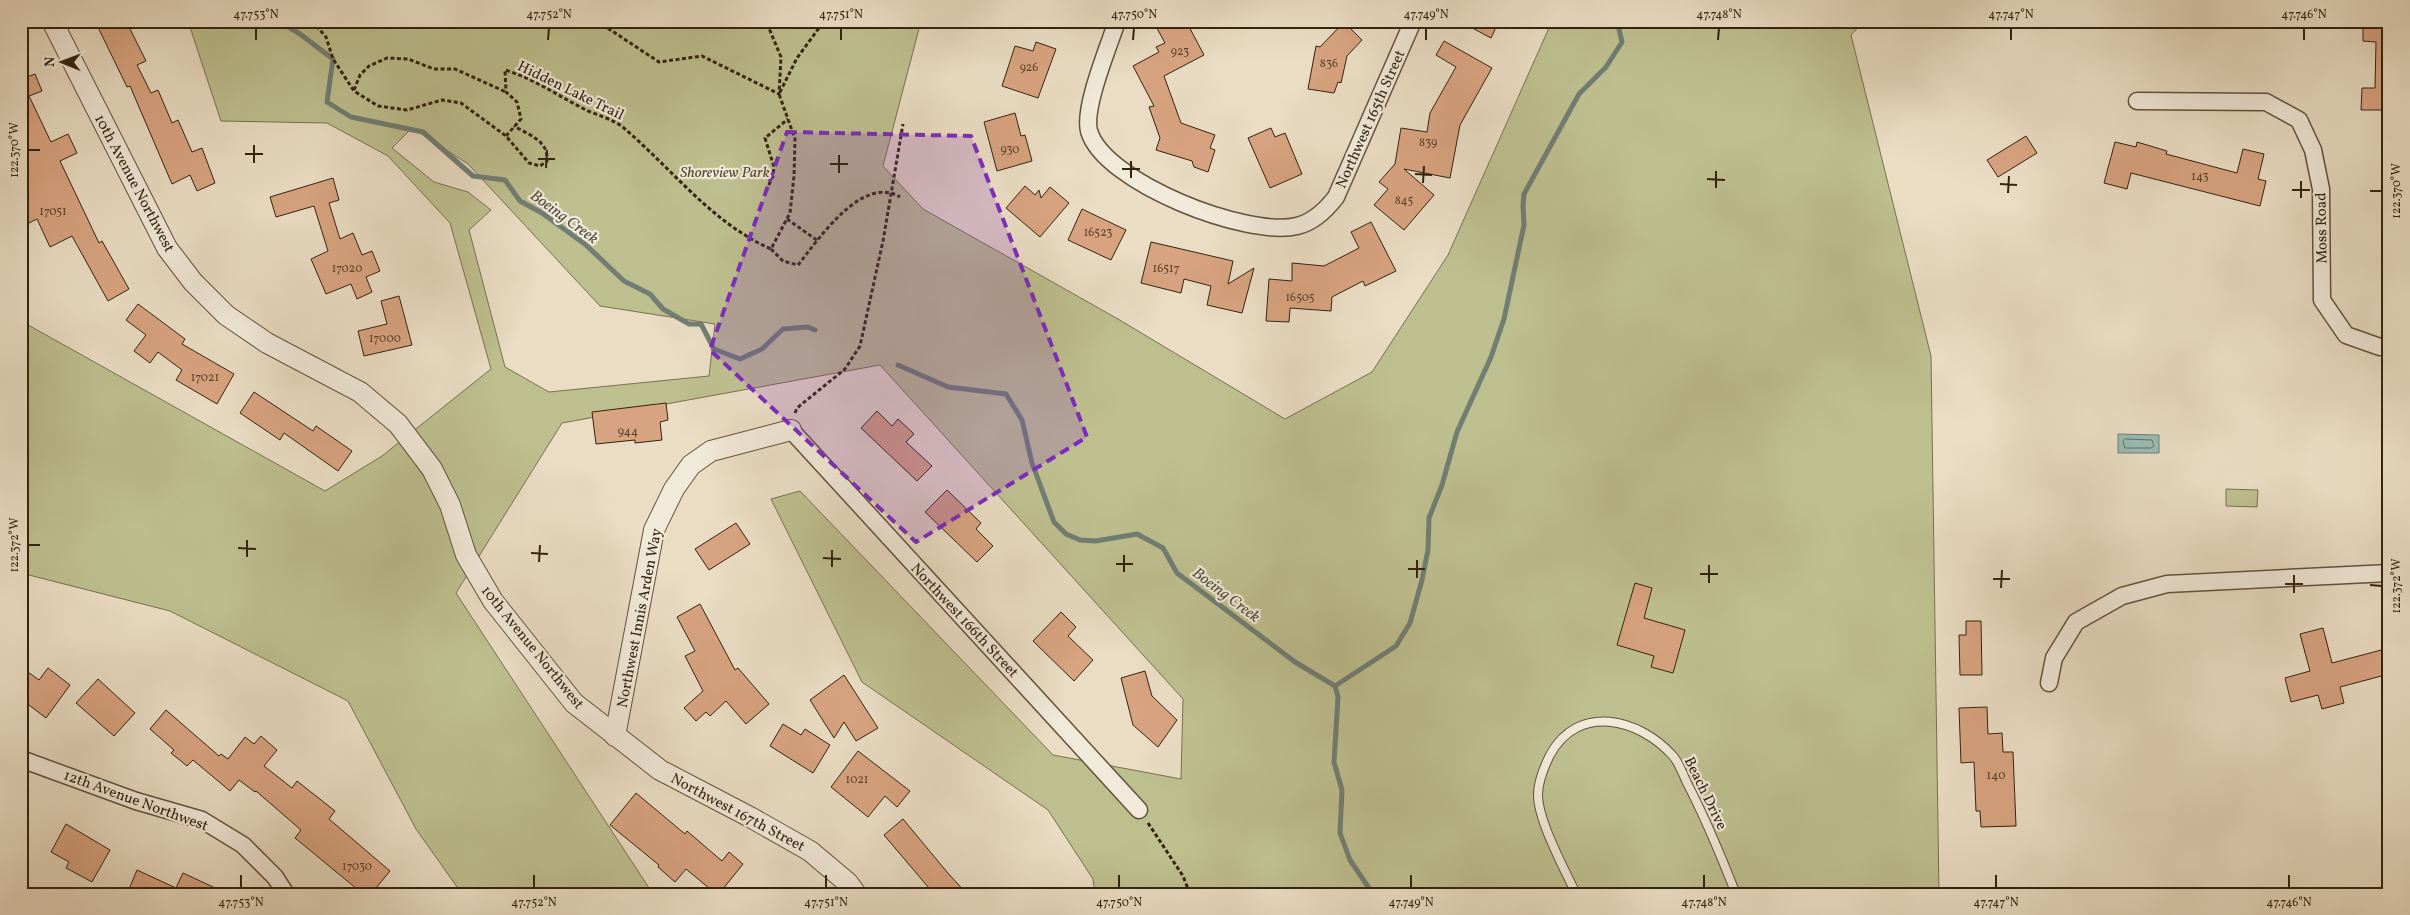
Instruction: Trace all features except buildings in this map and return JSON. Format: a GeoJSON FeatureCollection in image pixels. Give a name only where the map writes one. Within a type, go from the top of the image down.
{"type":"FeatureCollection","features":[{"type":"Feature","properties":{"kind":"street","name":"10th Avenue Northwest"},"geometry":{"type":"LineString","coordinates":[[52,21],[167,248],[193,282],[226,315],[267,343],[360,392],[398,424],[432,469],[450,505],[466,555],[493,602],[574,703],[615,736]]}},
{"type":"Feature","properties":{"kind":"street","name":"Northwest 165th Street"},"geometry":{"type":"LineString","coordinates":[[1117,21],[1090,105],[1089,130],[1098,149],[1119,169],[1171,200],[1248,225],[1274,228],[1298,226],[1322,214],[1336,197],[1413,21]]}},
{"type":"Feature","properties":{"kind":"street","name":"Moss Road"},"geometry":{"type":"LineString","coordinates":[[2137,102],[2266,102],[2299,120],[2313,150],[2321,188],[2322,300],[2346,335],[2380,347],[2389,347]]}},
{"type":"Feature","properties":{"kind":"street","name":"Northwest Innis Arden Way"},"geometry":{"type":"LineString","coordinates":[[615,736],[654,530],[674,489],[691,465],[712,451],[790,430]]}},
{"type":"Feature","properties":{"kind":"street","name":"Northwest 166th Street"},"geometry":{"type":"LineString","coordinates":[[790,430],[1139,810]]}},
{"type":"Feature","properties":{"kind":"street"},"geometry":{"type":"LineString","coordinates":[[2049,683],[2054,658],[2076,622],[2122,596],[2167,584],[2389,573]]}},
{"type":"Feature","properties":{"kind":"street","name":"Northwest 167th Street"},"geometry":{"type":"LineString","coordinates":[[615,736],[660,770],[810,851],[848,883],[856,894]]}},
{"type":"Feature","properties":{"kind":"street","name":"12th Avenue Northwest"},"geometry":{"type":"LineString","coordinates":[[21,759],[136,801],[202,820],[243,845],[275,877],[286,894]]}},
{"type":"Feature","properties":{"kind":"lane","name":"Beach Drive"},"geometry":{"type":"LineString","coordinates":[[1576,894],[1548,833],[1538,795],[1544,767],[1558,740],[1580,725],[1611,720],[1644,732],[1674,757],[1703,814],[1736,894]]}},
{"type":"Feature","properties":{"kind":"path"},"geometry":{"type":"LineString","coordinates":[[312,21],[326,37],[333,59],[354,91],[378,106],[407,110],[420,104],[442,100],[461,103],[506,136],[529,163],[540,166],[547,161],[548,152],[543,144],[514,126]]}},
{"type":"Feature","properties":{"kind":"path"},"geometry":{"type":"LineString","coordinates":[[597,21],[659,62],[702,56],[779,94]]}},
{"type":"Feature","properties":{"kind":"path"},"geometry":{"type":"LineString","coordinates":[[766,21],[781,57],[779,94],[795,139],[790,213],[771,249],[783,261],[798,266],[835,220],[867,194],[892,192],[900,197]]}},
{"type":"Feature","properties":{"kind":"path"},"geometry":{"type":"LineString","coordinates":[[779,94],[797,58],[824,21]]}},
{"type":"Feature","properties":{"kind":"path"},"geometry":{"type":"LineString","coordinates":[[354,91],[360,75],[369,66],[387,58],[408,59],[434,69],[455,69],[506,92]]}},
{"type":"Feature","properties":{"kind":"path","name":"Hidden Lake Trail"},"geometry":{"type":"LineString","coordinates":[[506,136],[521,119],[517,102],[506,92],[505,70],[528,78],[584,109],[623,127],[708,208],[747,239],[771,249]]}},
{"type":"Feature","properties":{"kind":"path"},"geometry":{"type":"LineString","coordinates":[[766,191],[773,176],[774,167],[765,138],[788,119]]}},
{"type":"Feature","properties":{"kind":"path"},"geometry":{"type":"LineString","coordinates":[[790,430],[797,408],[844,369],[860,346],[892,192],[903,124]]}},
{"type":"Feature","properties":{"kind":"path"},"geometry":{"type":"LineString","coordinates":[[787,218],[818,241]]}},
{"type":"Feature","properties":{"kind":"path"},"geometry":{"type":"LineString","coordinates":[[1139,810],[1183,876],[1190,894]]}},
{"type":"Feature","properties":{"kind":"highlighted area"},"geometry":{"type":"Polygon","coordinates":[[[787,132],[971,136],[1087,437],[916,542],[710,350],[787,132]]]}},
{"type":"Feature","properties":{"kind":"green space","name":"Shoreview Park"},"geometry":{"type":"Polygon","coordinates":[[[188,21],[921,21],[883,166],[923,209],[1118,319],[1285,419],[1372,372],[1448,255],[1552,21],[1864,21],[1851,35],[1931,356],[1939,894],[1095,894],[1093,879],[1048,810],[862,682],[771,499],[800,491],[1053,755],[1181,779],[1183,699],[880,365],[562,423],[456,593],[653,894],[462,894],[416,829],[348,701],[170,611],[21,573],[21,321],[325,491],[382,456],[491,369],[450,223],[388,156],[327,123],[221,121],[188,21]],[[412,128],[392,148],[434,182],[468,192],[491,210],[469,230],[505,367],[549,392],[709,376],[715,324],[600,306],[468,164],[412,128]]]}},
{"type":"Feature","properties":{"kind":"green space"},"geometry":{"type":"Polygon","coordinates":[[[2226,489],[2258,490],[2257,507],[2226,506],[2226,489]]]}},
{"type":"Feature","properties":{"kind":"water"},"geometry":{"type":"Polygon","coordinates":[[[2118,434],[2159,435],[2159,453],[2118,453],[2118,434]]]}},
{"type":"Feature","properties":{"kind":"waterway","name":"Boeing Creek"},"geometry":{"type":"LineString","coordinates":[[279,21],[333,59],[327,102],[351,117],[423,132],[473,176],[505,180],[520,201],[542,213],[586,245],[624,281],[650,294],[663,309],[689,324],[701,324],[714,349],[740,359],[762,349],[783,329],[808,327],[815,330]]}},
{"type":"Feature","properties":{"kind":"waterway"},"geometry":{"type":"LineString","coordinates":[[1335,686],[1396,646],[1410,623],[1428,550],[1429,518],[1442,485],[1457,432],[1491,357],[1504,319],[1524,225],[1524,194],[1579,94],[1606,67],[1622,42],[1618,25],[1619,21]]}},
{"type":"Feature","properties":{"kind":"waterway","name":"Boeing Creek"},"geometry":{"type":"LineString","coordinates":[[898,365],[948,387],[1006,394],[1022,420],[1032,463],[1054,522],[1066,534],[1080,540],[1096,541],[1137,534],[1163,548],[1177,573],[1295,662],[1335,686],[1338,697],[1334,762],[1342,790],[1340,833],[1350,860],[1373,894]]}}]}
